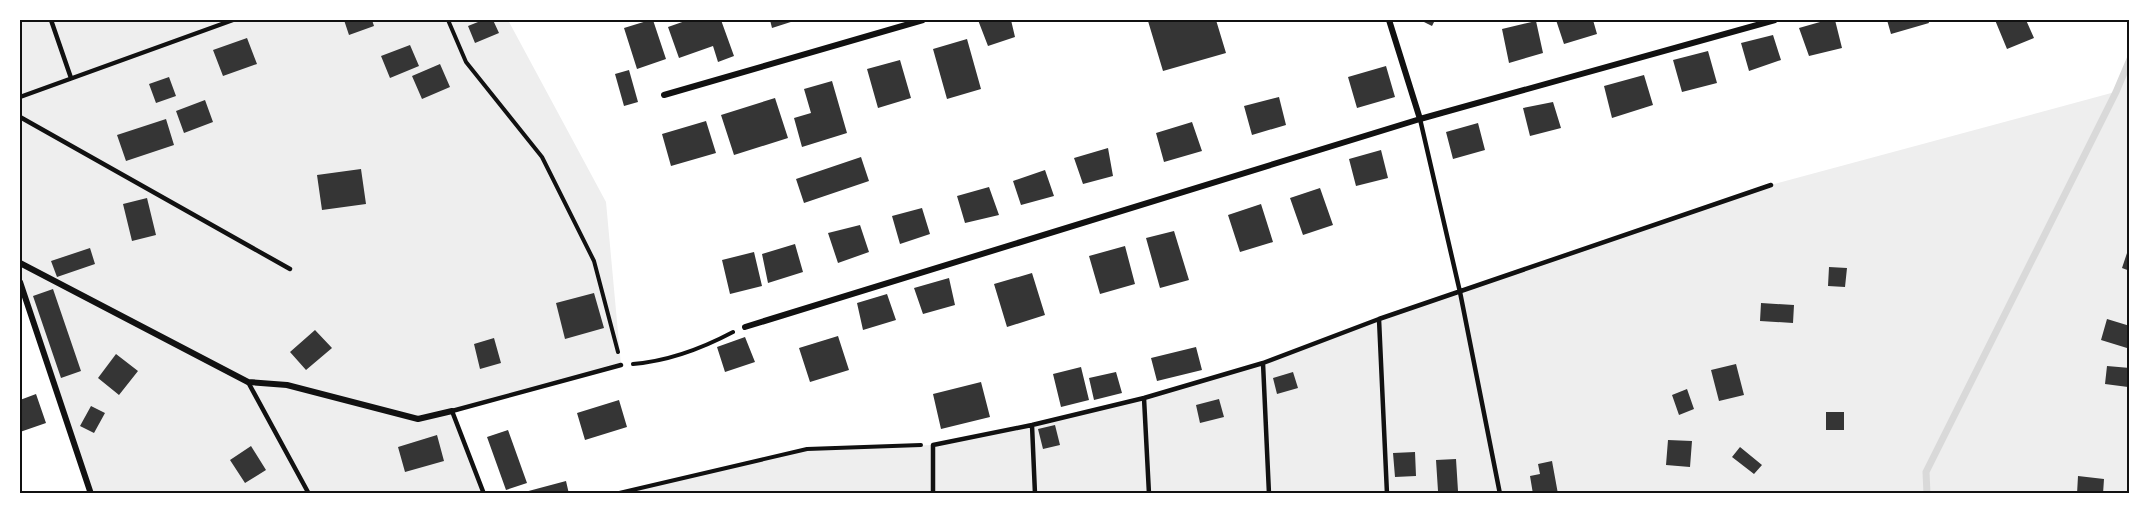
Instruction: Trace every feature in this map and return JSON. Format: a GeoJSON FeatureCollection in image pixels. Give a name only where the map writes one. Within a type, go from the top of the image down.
{"type":"FeatureCollection","features":[{"type":"Feature","properties":{"kind":"street"},"geometry":{"type":"LineString","coordinates":[[664,95],[923,20]]}},
{"type":"Feature","properties":{"kind":"street"},"geometry":{"type":"LineString","coordinates":[[1389,20],[1420,119]]}},
{"type":"Feature","properties":{"kind":"street"},"geometry":{"type":"LineString","coordinates":[[745,327],[1420,119],[1775,20]]}},
{"type":"Feature","properties":{"kind":"street"},"geometry":{"type":"LineString","coordinates":[[20,263],[248,382],[288,385],[418,419],[452,411]]}},
{"type":"Feature","properties":{"kind":"street"},"geometry":{"type":"LineString","coordinates":[[20,282],[91,494]]}},
{"type":"Feature","properties":{"kind":"lane"},"geometry":{"type":"LineString","coordinates":[[51,20],[71,78]]}},
{"type":"Feature","properties":{"kind":"lane"},"geometry":{"type":"LineString","coordinates":[[20,98],[233,20]]}},
{"type":"Feature","properties":{"kind":"lane"},"geometry":{"type":"LineString","coordinates":[[20,117],[290,269]]}},
{"type":"Feature","properties":{"kind":"lane"},"geometry":{"type":"LineString","coordinates":[[1420,119],[1460,292],[1500,494]]}},
{"type":"Feature","properties":{"kind":"lane"},"geometry":{"type":"LineString","coordinates":[[933,494],[933,445],[1032,425],[1144,398],[1263,363],[1379,319],[1771,185]]}},
{"type":"Feature","properties":{"kind":"lane"},"geometry":{"type":"LineString","coordinates":[[1379,319],[1387,494]]}},
{"type":"Feature","properties":{"kind":"lane"},"geometry":{"type":"LineString","coordinates":[[1263,363],[1269,494]]}},
{"type":"Feature","properties":{"kind":"lane"},"geometry":{"type":"LineString","coordinates":[[484,494],[452,411],[621,365]]}},
{"type":"Feature","properties":{"kind":"lane"},"geometry":{"type":"LineString","coordinates":[[248,382],[309,494]]}},
{"type":"Feature","properties":{"kind":"lane"},"geometry":{"type":"LineString","coordinates":[[1144,398],[1149,494]]}},
{"type":"Feature","properties":{"kind":"lane"},"geometry":{"type":"LineString","coordinates":[[1032,425],[1035,494]]}},
{"type":"Feature","properties":{"kind":"path"},"geometry":{"type":"LineString","coordinates":[[448,20],[466,62],[542,157],[594,261],[621,365],[659,362],[704,347],[745,327]]}},
{"type":"Feature","properties":{"kind":"path"},"geometry":{"type":"LineString","coordinates":[[615,494],[807,450],[933,445]]}},
{"type":"Feature","properties":{"kind":"shaded area"},"geometry":{"type":"Polygon","coordinates":[[[20,20],[508,20],[606,202],[621,365],[453,411],[484,493],[91,493],[20,282],[20,20]]]}},
{"type":"Feature","properties":{"kind":"shaded area"},"geometry":{"type":"Polygon","coordinates":[[[2129,59],[2129,493],[615,494],[807,449],[933,445],[1144,398],[1263,363],[1379,319],[1771,185],[2115,92],[2129,59]]]}},
{"type":"Feature","properties":{"kind":"building"},"geometry":{"type":"Polygon","coordinates":[[[344,20],[372,20],[374,26],[349,35],[344,20]]]}},
{"type":"Feature","properties":{"kind":"building"},"geometry":{"type":"Polygon","coordinates":[[[483,20],[493,20],[499,33],[475,43],[468,26],[483,20]]]}},
{"type":"Feature","properties":{"kind":"building"},"geometry":{"type":"Polygon","coordinates":[[[653,20],[666,59],[637,69],[624,28],[653,20]]]}},
{"type":"Feature","properties":{"kind":"building"},"geometry":{"type":"Polygon","coordinates":[[[688,20],[721,20],[734,56],[718,62],[713,46],[679,58],[668,27],[688,20]]]}},
{"type":"Feature","properties":{"kind":"building"},"geometry":{"type":"Polygon","coordinates":[[[770,20],[797,20],[772,28],[770,20]]]}},
{"type":"Feature","properties":{"kind":"building"},"geometry":{"type":"Polygon","coordinates":[[[978,20],[1011,20],[1015,37],[988,46],[978,20]]]}},
{"type":"Feature","properties":{"kind":"building"},"geometry":{"type":"Polygon","coordinates":[[[1216,20],[1226,53],[1163,71],[1148,21],[1216,20]]]}},
{"type":"Feature","properties":{"kind":"building"},"geometry":{"type":"Polygon","coordinates":[[[1420,20],[1435,20],[1432,26],[1420,20]]]}},
{"type":"Feature","properties":{"kind":"building"},"geometry":{"type":"Polygon","coordinates":[[[1556,20],[1593,20],[1597,34],[1564,44],[1556,20]]]}},
{"type":"Feature","properties":{"kind":"building"},"geometry":{"type":"Polygon","coordinates":[[[1835,20],[1842,48],[1809,56],[1799,28],[1835,20]]]}},
{"type":"Feature","properties":{"kind":"building"},"geometry":{"type":"Polygon","coordinates":[[[1887,20],[1928,20],[1929,23],[1891,34],[1887,20]]]}},
{"type":"Feature","properties":{"kind":"building"},"geometry":{"type":"Polygon","coordinates":[[[1995,20],[2026,20],[2034,38],[2007,49],[1995,20]]]}},
{"type":"Feature","properties":{"kind":"building"},"geometry":{"type":"Polygon","coordinates":[[[1536,21],[1543,53],[1509,63],[1502,29],[1536,21]]]}},
{"type":"Feature","properties":{"kind":"building"},"geometry":{"type":"Polygon","coordinates":[[[1773,35],[1781,60],[1749,71],[1741,43],[1773,35]]]}},
{"type":"Feature","properties":{"kind":"building"},"geometry":{"type":"Polygon","coordinates":[[[247,38],[257,64],[223,76],[213,50],[247,38]]]}},
{"type":"Feature","properties":{"kind":"building"},"geometry":{"type":"Polygon","coordinates":[[[967,39],[981,89],[947,99],[933,49],[967,39]]]}},
{"type":"Feature","properties":{"kind":"building"},"geometry":{"type":"Polygon","coordinates":[[[410,45],[419,66],[390,78],[381,56],[410,45]]]}},
{"type":"Feature","properties":{"kind":"building"},"geometry":{"type":"Polygon","coordinates":[[[1708,51],[1717,83],[1682,92],[1673,60],[1708,51]]]}},
{"type":"Feature","properties":{"kind":"building"},"geometry":{"type":"Polygon","coordinates":[[[900,60],[911,98],[878,108],[867,69],[900,60]]]}},
{"type":"Feature","properties":{"kind":"building"},"geometry":{"type":"Polygon","coordinates":[[[440,64],[450,87],[422,99],[412,76],[440,64]]]}},
{"type":"Feature","properties":{"kind":"building"},"geometry":{"type":"Polygon","coordinates":[[[1386,66],[1395,97],[1357,108],[1348,77],[1386,66]]]}},
{"type":"Feature","properties":{"kind":"building"},"geometry":{"type":"Polygon","coordinates":[[[629,70],[638,102],[624,106],[615,74],[629,70]]]}},
{"type":"Feature","properties":{"kind":"building"},"geometry":{"type":"Polygon","coordinates":[[[1644,75],[1653,105],[1612,118],[1604,86],[1644,75]]]}},
{"type":"Feature","properties":{"kind":"building"},"geometry":{"type":"Polygon","coordinates":[[[169,77],[176,96],[156,103],[149,84],[169,77]]]}},
{"type":"Feature","properties":{"kind":"building"},"geometry":{"type":"Polygon","coordinates":[[[832,81],[847,133],[802,147],[794,118],[811,113],[804,89],[832,81]]]}},
{"type":"Feature","properties":{"kind":"building"},"geometry":{"type":"Polygon","coordinates":[[[1279,97],[1286,125],[1252,135],[1244,106],[1279,97]]]}},
{"type":"Feature","properties":{"kind":"building"},"geometry":{"type":"Polygon","coordinates":[[[775,98],[788,138],[734,155],[721,115],[775,98]]]}},
{"type":"Feature","properties":{"kind":"building"},"geometry":{"type":"Polygon","coordinates":[[[205,100],[213,122],[184,133],[176,111],[205,100]]]}},
{"type":"Feature","properties":{"kind":"building"},"geometry":{"type":"Polygon","coordinates":[[[1553,102],[1561,128],[1530,136],[1523,108],[1553,102]]]}},
{"type":"Feature","properties":{"kind":"building"},"geometry":{"type":"Polygon","coordinates":[[[166,119],[174,145],[126,161],[117,135],[166,119]]]}},
{"type":"Feature","properties":{"kind":"building"},"geometry":{"type":"Polygon","coordinates":[[[706,121],[716,153],[671,166],[662,134],[706,121]]]}},
{"type":"Feature","properties":{"kind":"building"},"geometry":{"type":"Polygon","coordinates":[[[1192,122],[1202,151],[1164,162],[1156,133],[1192,122]]]}},
{"type":"Feature","properties":{"kind":"building"},"geometry":{"type":"Polygon","coordinates":[[[1478,123],[1485,150],[1453,159],[1446,132],[1478,123]]]}},
{"type":"Feature","properties":{"kind":"building"},"geometry":{"type":"Polygon","coordinates":[[[1108,148],[1113,176],[1083,184],[1074,158],[1108,148]]]}},
{"type":"Feature","properties":{"kind":"building"},"geometry":{"type":"Polygon","coordinates":[[[1381,150],[1388,178],[1356,186],[1349,159],[1381,150]]]}},
{"type":"Feature","properties":{"kind":"building"},"geometry":{"type":"Polygon","coordinates":[[[861,157],[869,181],[804,203],[796,179],[861,157]]]}},
{"type":"Feature","properties":{"kind":"building"},"geometry":{"type":"Polygon","coordinates":[[[361,169],[366,204],[322,210],[317,175],[361,169]]]}},
{"type":"Feature","properties":{"kind":"building"},"geometry":{"type":"Polygon","coordinates":[[[1045,170],[1054,196],[1021,205],[1013,181],[1045,170]]]}},
{"type":"Feature","properties":{"kind":"building"},"geometry":{"type":"Polygon","coordinates":[[[989,187],[999,215],[965,223],[957,196],[989,187]]]}},
{"type":"Feature","properties":{"kind":"building"},"geometry":{"type":"Polygon","coordinates":[[[1320,188],[1333,225],[1303,235],[1290,198],[1320,188]]]}},
{"type":"Feature","properties":{"kind":"building"},"geometry":{"type":"Polygon","coordinates":[[[147,198],[156,235],[132,241],[123,204],[147,198]]]}},
{"type":"Feature","properties":{"kind":"building"},"geometry":{"type":"Polygon","coordinates":[[[1261,204],[1273,242],[1240,252],[1228,215],[1261,204]]]}},
{"type":"Feature","properties":{"kind":"building"},"geometry":{"type":"Polygon","coordinates":[[[922,208],[930,234],[900,244],[892,216],[922,208]]]}},
{"type":"Feature","properties":{"kind":"building"},"geometry":{"type":"Polygon","coordinates":[[[860,225],[869,252],[838,263],[828,233],[860,225]]]}},
{"type":"Feature","properties":{"kind":"building"},"geometry":{"type":"Polygon","coordinates":[[[1174,231],[1189,280],[1160,288],[1146,238],[1174,231]]]}},
{"type":"Feature","properties":{"kind":"building"},"geometry":{"type":"Polygon","coordinates":[[[795,244],[803,272],[768,283],[762,254],[795,244]]]}},
{"type":"Feature","properties":{"kind":"building"},"geometry":{"type":"Polygon","coordinates":[[[1125,246],[1135,284],[1100,294],[1089,256],[1125,246]]]}},
{"type":"Feature","properties":{"kind":"building"},"geometry":{"type":"Polygon","coordinates":[[[2130,247],[2130,271],[2122,268],[2130,247]]]}},
{"type":"Feature","properties":{"kind":"building"},"geometry":{"type":"Polygon","coordinates":[[[90,248],[95,264],[57,277],[51,261],[90,248]]]}},
{"type":"Feature","properties":{"kind":"building"},"geometry":{"type":"Polygon","coordinates":[[[754,252],[762,286],[730,294],[722,260],[754,252]]]}},
{"type":"Feature","properties":{"kind":"building"},"geometry":{"type":"Polygon","coordinates":[[[1829,267],[1847,268],[1845,287],[1828,286],[1829,267]]]}},
{"type":"Feature","properties":{"kind":"building"},"geometry":{"type":"Polygon","coordinates":[[[1032,273],[1045,315],[1007,327],[994,284],[1032,273]]]}},
{"type":"Feature","properties":{"kind":"building"},"geometry":{"type":"Polygon","coordinates":[[[949,278],[955,305],[923,314],[914,288],[949,278]]]}},
{"type":"Feature","properties":{"kind":"building"},"geometry":{"type":"Polygon","coordinates":[[[53,289],[81,371],[61,378],[33,296],[53,289]]]}},
{"type":"Feature","properties":{"kind":"building"},"geometry":{"type":"Polygon","coordinates":[[[594,293],[604,328],[565,339],[556,303],[594,293]]]}},
{"type":"Feature","properties":{"kind":"building"},"geometry":{"type":"Polygon","coordinates":[[[887,294],[896,320],[863,330],[857,303],[887,294]]]}},
{"type":"Feature","properties":{"kind":"building"},"geometry":{"type":"Polygon","coordinates":[[[1761,303],[1794,305],[1793,323],[1760,321],[1761,303]]]}},
{"type":"Feature","properties":{"kind":"building"},"geometry":{"type":"Polygon","coordinates":[[[2107,319],[2130,326],[2127,348],[2101,340],[2107,319]]]}},
{"type":"Feature","properties":{"kind":"building"},"geometry":{"type":"Polygon","coordinates":[[[315,330],[332,348],[306,370],[290,352],[315,330]]]}},
{"type":"Feature","properties":{"kind":"building"},"geometry":{"type":"Polygon","coordinates":[[[838,336],[849,370],[810,382],[799,348],[838,336]]]}},
{"type":"Feature","properties":{"kind":"building"},"geometry":{"type":"Polygon","coordinates":[[[745,337],[755,362],[725,372],[717,347],[745,337]]]}},
{"type":"Feature","properties":{"kind":"building"},"geometry":{"type":"Polygon","coordinates":[[[494,338],[501,363],[480,369],[474,344],[494,338]]]}},
{"type":"Feature","properties":{"kind":"building"},"geometry":{"type":"Polygon","coordinates":[[[1196,347],[1202,370],[1157,381],[1151,358],[1196,347]]]}},
{"type":"Feature","properties":{"kind":"building"},"geometry":{"type":"Polygon","coordinates":[[[116,354],[138,371],[119,395],[98,378],[116,354]]]}},
{"type":"Feature","properties":{"kind":"building"},"geometry":{"type":"Polygon","coordinates":[[[1736,364],[1744,395],[1719,401],[1711,370],[1736,364]]]}},
{"type":"Feature","properties":{"kind":"building"},"geometry":{"type":"Polygon","coordinates":[[[2107,366],[2130,368],[2128,387],[2105,384],[2107,366]]]}},
{"type":"Feature","properties":{"kind":"building"},"geometry":{"type":"Polygon","coordinates":[[[1081,367],[1089,400],[1061,407],[1053,374],[1081,367]]]}},
{"type":"Feature","properties":{"kind":"building"},"geometry":{"type":"Polygon","coordinates":[[[1116,372],[1122,393],[1094,400],[1089,378],[1116,372]]]}},
{"type":"Feature","properties":{"kind":"building"},"geometry":{"type":"Polygon","coordinates":[[[1293,372],[1298,388],[1277,394],[1273,378],[1293,372]]]}},
{"type":"Feature","properties":{"kind":"building"},"geometry":{"type":"Polygon","coordinates":[[[981,382],[990,417],[941,429],[933,394],[981,382]]]}},
{"type":"Feature","properties":{"kind":"building"},"geometry":{"type":"Polygon","coordinates":[[[1687,389],[1694,409],[1679,415],[1672,395],[1687,389]]]}},
{"type":"Feature","properties":{"kind":"building"},"geometry":{"type":"Polygon","coordinates":[[[36,394],[46,423],[20,432],[20,400],[36,394]]]}},
{"type":"Feature","properties":{"kind":"building"},"geometry":{"type":"Polygon","coordinates":[[[1219,399],[1224,417],[1200,423],[1196,405],[1219,399]]]}},
{"type":"Feature","properties":{"kind":"building"},"geometry":{"type":"Polygon","coordinates":[[[619,400],[627,427],[585,440],[577,413],[619,400]]]}},
{"type":"Feature","properties":{"kind":"building"},"geometry":{"type":"Polygon","coordinates":[[[91,406],[105,413],[94,433],[80,426],[91,406]]]}},
{"type":"Feature","properties":{"kind":"building"},"geometry":{"type":"Polygon","coordinates":[[[1826,412],[1844,412],[1844,430],[1826,430],[1826,412]]]}},
{"type":"Feature","properties":{"kind":"building"},"geometry":{"type":"Polygon","coordinates":[[[1055,425],[1060,445],[1043,449],[1038,429],[1055,425]]]}},
{"type":"Feature","properties":{"kind":"building"},"geometry":{"type":"Polygon","coordinates":[[[508,430],[527,483],[506,490],[487,437],[508,430]]]}},
{"type":"Feature","properties":{"kind":"building"},"geometry":{"type":"Polygon","coordinates":[[[437,435],[444,461],[405,472],[398,447],[437,435]]]}},
{"type":"Feature","properties":{"kind":"building"},"geometry":{"type":"Polygon","coordinates":[[[1668,440],[1692,441],[1690,467],[1666,465],[1668,440]]]}},
{"type":"Feature","properties":{"kind":"building"},"geometry":{"type":"Polygon","coordinates":[[[251,446],[266,470],[245,483],[230,460],[251,446]]]}},
{"type":"Feature","properties":{"kind":"building"},"geometry":{"type":"Polygon","coordinates":[[[1740,447],[1762,465],[1754,474],[1732,457],[1740,447]]]}},
{"type":"Feature","properties":{"kind":"building"},"geometry":{"type":"Polygon","coordinates":[[[1415,452],[1416,476],[1395,477],[1393,453],[1415,452]]]}},
{"type":"Feature","properties":{"kind":"building"},"geometry":{"type":"Polygon","coordinates":[[[1456,459],[1458,491],[1438,491],[1436,460],[1456,459]]]}},
{"type":"Feature","properties":{"kind":"building"},"geometry":{"type":"Polygon","coordinates":[[[1552,461],[1558,494],[1533,494],[1530,476],[1540,474],[1538,464],[1552,461]]]}},
{"type":"Feature","properties":{"kind":"building"},"geometry":{"type":"Polygon","coordinates":[[[2078,476],[2104,479],[2103,494],[2077,494],[2078,476]]]}},
{"type":"Feature","properties":{"kind":"building"},"geometry":{"type":"Polygon","coordinates":[[[566,481],[569,494],[521,494],[521,493],[566,481]]]}},
{"type":"Feature","properties":{"kind":"waterway"},"geometry":{"type":"LineString","coordinates":[[1927,494],[1926,472],[2116,92],[2130,59]]}}]}
